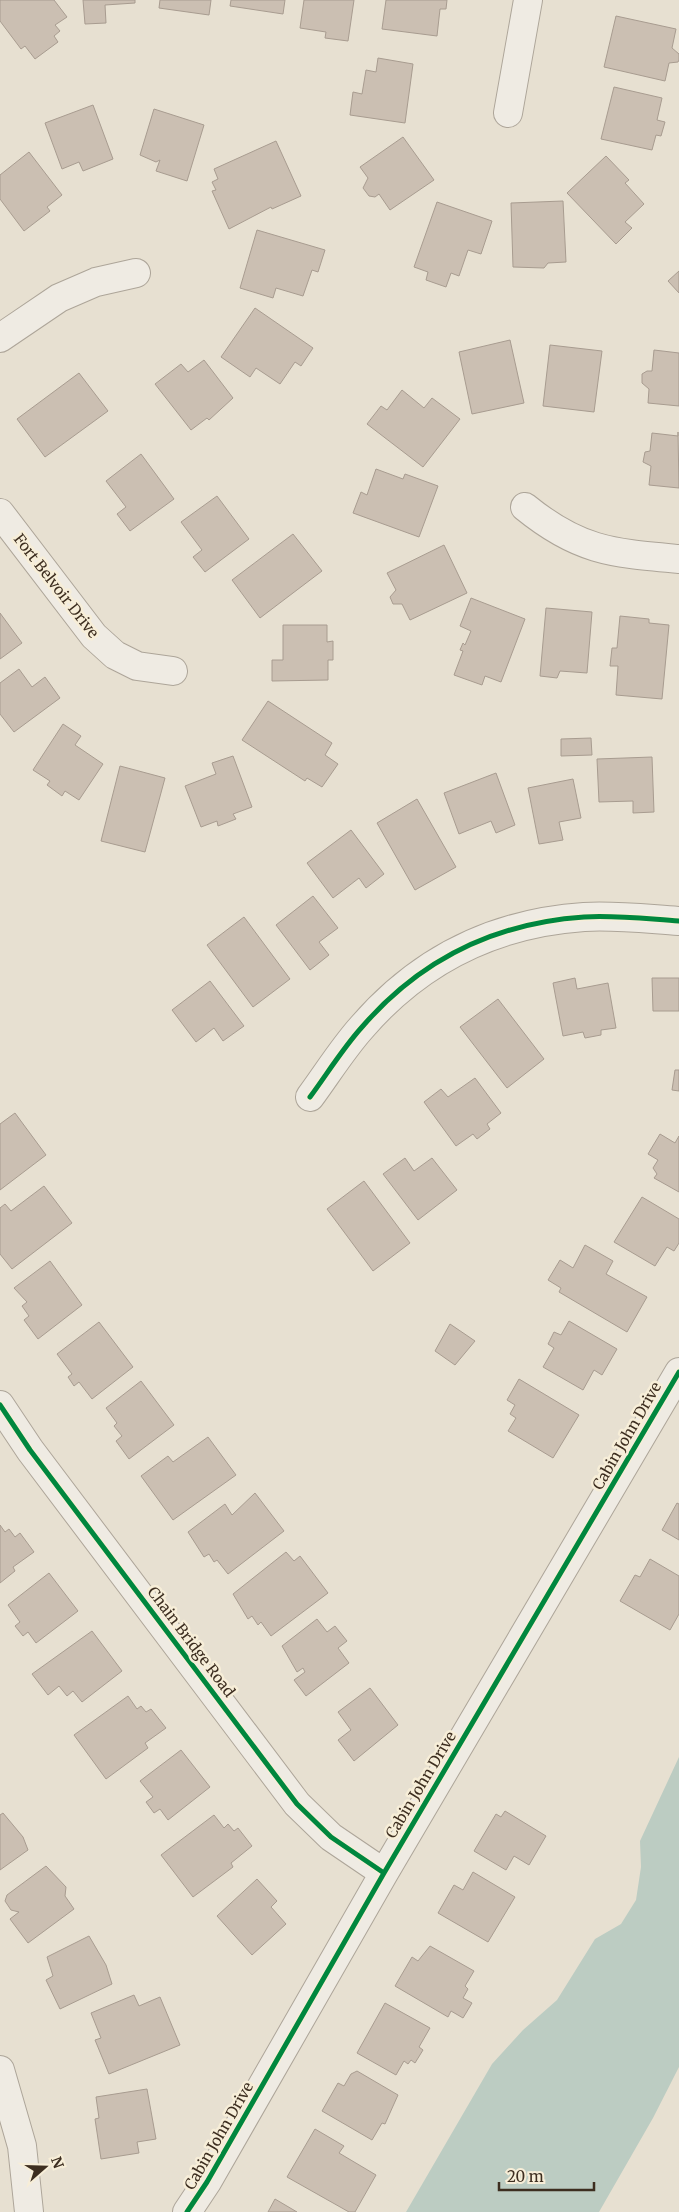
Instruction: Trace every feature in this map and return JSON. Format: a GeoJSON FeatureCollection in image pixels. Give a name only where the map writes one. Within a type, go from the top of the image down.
{"type":"FeatureCollection","features":[{"type":"Feature","properties":{"kind":"street"},"geometry":{"type":"LineString","coordinates":[[508,113],[528,0]]}},
{"type":"Feature","properties":{"kind":"street"},"geometry":{"type":"LineString","coordinates":[[0,338],[59,298],[96,282],[136,274]]}},
{"type":"Feature","properties":{"kind":"street"},"geometry":{"type":"LineString","coordinates":[[525,507],[548,526],[581,543],[617,554],[679,560]]}},
{"type":"Feature","properties":{"kind":"street","name":"Fort Belvoir Drive"},"geometry":{"type":"LineString","coordinates":[[0,513],[94,636],[115,655],[137,666],[161,671],[173,671]]}},
{"type":"Feature","properties":{"kind":"street"},"geometry":{"type":"LineString","coordinates":[[310,1097],[361,1027],[400,988],[430,965],[471,943],[506,930],[542,922],[585,917],[679,922]]}},
{"type":"Feature","properties":{"kind":"street","name":"Cabin John Drive"},"geometry":{"type":"LineString","coordinates":[[187,2212],[207,2182],[384,1873],[679,1372]]}},
{"type":"Feature","properties":{"kind":"street","name":"Chain Bridge Road"},"geometry":{"type":"LineString","coordinates":[[0,1405],[30,1450],[297,1804],[331,1837],[384,1873]]}},
{"type":"Feature","properties":{"kind":"street"},"geometry":{"type":"LineString","coordinates":[[0,2070],[22,2146],[30,2212]]}},
{"type":"Feature","properties":{"kind":"shaded area"},"geometry":{"type":"Polygon","coordinates":[[[679,1757],[679,2067],[653,2118],[599,2212],[406,2212],[492,2064],[523,2030],[557,2000],[595,1939],[621,1924],[636,1900],[641,1867],[640,1841],[679,1757]]]}},
{"type":"Feature","properties":{"kind":"building"},"geometry":{"type":"Polygon","coordinates":[[[0,0],[54,0],[67,17],[55,25],[60,31],[54,36],[58,42],[35,59],[25,46],[21,49],[0,21],[0,0]]]}},
{"type":"Feature","properties":{"kind":"building"},"geometry":{"type":"Polygon","coordinates":[[[83,0],[135,0],[135,3],[105,5],[106,23],[85,24],[83,0]]]}},
{"type":"Feature","properties":{"kind":"building"},"geometry":{"type":"Polygon","coordinates":[[[160,0],[211,0],[209,15],[159,8],[160,0]]]}},
{"type":"Feature","properties":{"kind":"building"},"geometry":{"type":"Polygon","coordinates":[[[231,0],[285,0],[283,14],[230,6],[231,0]]]}},
{"type":"Feature","properties":{"kind":"building"},"geometry":{"type":"Polygon","coordinates":[[[304,0],[354,0],[348,41],[325,38],[326,32],[300,28],[304,0]]]}},
{"type":"Feature","properties":{"kind":"building"},"geometry":{"type":"Polygon","coordinates":[[[386,0],[447,0],[446,9],[440,9],[437,36],[382,29],[386,0]]]}},
{"type":"Feature","properties":{"kind":"building"},"geometry":{"type":"Polygon","coordinates":[[[616,16],[676,29],[672,48],[679,54],[679,60],[678,62],[669,63],[665,81],[604,67],[616,16]]]}},
{"type":"Feature","properties":{"kind":"building"},"geometry":{"type":"Polygon","coordinates":[[[378,58],[413,64],[405,123],[350,115],[353,92],[362,94],[366,70],[376,72],[378,58]]]}},
{"type":"Feature","properties":{"kind":"building"},"geometry":{"type":"Polygon","coordinates":[[[614,87],[662,98],[657,120],[665,122],[661,136],[656,135],[652,150],[601,139],[614,87]]]}},
{"type":"Feature","properties":{"kind":"building"},"geometry":{"type":"Polygon","coordinates":[[[93,105],[113,159],[83,171],[79,162],[62,169],[45,123],[93,105]]]}},
{"type":"Feature","properties":{"kind":"building"},"geometry":{"type":"Polygon","coordinates":[[[154,109],[204,125],[187,181],[156,171],[160,160],[156,162],[140,155],[154,109]]]}},
{"type":"Feature","properties":{"kind":"building"},"geometry":{"type":"Polygon","coordinates":[[[403,137],[434,180],[390,210],[379,194],[375,197],[369,196],[363,188],[368,178],[360,167],[403,137]]]}},
{"type":"Feature","properties":{"kind":"building"},"geometry":{"type":"Polygon","coordinates":[[[276,141],[301,196],[272,209],[271,207],[229,229],[212,191],[216,190],[212,182],[218,179],[214,169],[276,141]]]}},
{"type":"Feature","properties":{"kind":"building"},"geometry":{"type":"Polygon","coordinates":[[[29,152],[62,195],[47,207],[50,211],[24,231],[0,199],[0,175],[29,152]]]}},
{"type":"Feature","properties":{"kind":"building"},"geometry":{"type":"Polygon","coordinates":[[[606,156],[629,180],[625,183],[644,204],[625,222],[632,228],[616,244],[567,193],[606,156]]]}},
{"type":"Feature","properties":{"kind":"building"},"geometry":{"type":"Polygon","coordinates":[[[563,201],[566,262],[548,263],[544,268],[513,267],[511,203],[563,201]]]}},
{"type":"Feature","properties":{"kind":"building"},"geometry":{"type":"Polygon","coordinates":[[[437,202],[492,221],[481,254],[468,250],[459,276],[451,273],[446,287],[426,280],[428,272],[414,267],[437,202]]]}},
{"type":"Feature","properties":{"kind":"building"},"geometry":{"type":"Polygon","coordinates":[[[257,230],[325,250],[318,272],[312,270],[303,296],[276,288],[273,298],[240,288],[257,230]]]}},
{"type":"Feature","properties":{"kind":"building"},"geometry":{"type":"Polygon","coordinates":[[[679,271],[679,293],[668,281],[679,271]]]}},
{"type":"Feature","properties":{"kind":"building"},"geometry":{"type":"Polygon","coordinates":[[[255,308],[313,348],[301,366],[295,362],[280,384],[256,368],[250,377],[221,357],[255,308]]]}},
{"type":"Feature","properties":{"kind":"building"},"geometry":{"type":"Polygon","coordinates":[[[510,340],[524,403],[472,414],[459,352],[510,340]]]}},
{"type":"Feature","properties":{"kind":"building"},"geometry":{"type":"Polygon","coordinates":[[[550,345],[602,351],[594,412],[543,406],[550,345]]]}},
{"type":"Feature","properties":{"kind":"building"},"geometry":{"type":"Polygon","coordinates":[[[654,350],[679,353],[679,406],[648,403],[649,389],[642,383],[642,374],[652,371],[654,350]]]}},
{"type":"Feature","properties":{"kind":"building"},"geometry":{"type":"Polygon","coordinates":[[[204,360],[233,398],[209,420],[207,418],[191,430],[155,384],[181,364],[188,372],[204,360]]]}},
{"type":"Feature","properties":{"kind":"building"},"geometry":{"type":"Polygon","coordinates":[[[79,373],[108,411],[45,457],[17,419],[79,373]]]}},
{"type":"Feature","properties":{"kind":"building"},"geometry":{"type":"Polygon","coordinates":[[[402,390],[424,408],[432,398],[460,419],[423,467],[367,424],[381,406],[387,410],[402,390]]]}},
{"type":"Feature","properties":{"kind":"building"},"geometry":{"type":"Polygon","coordinates":[[[678,432],[679,488],[649,485],[651,466],[643,462],[645,452],[650,451],[652,433],[678,436],[678,432]]]}},
{"type":"Feature","properties":{"kind":"building"},"geometry":{"type":"Polygon","coordinates":[[[141,454],[174,499],[130,531],[117,514],[126,507],[106,481],[141,454]]]}},
{"type":"Feature","properties":{"kind":"building"},"geometry":{"type":"Polygon","coordinates":[[[376,469],[403,479],[405,474],[438,486],[419,537],[353,513],[361,492],[367,495],[376,469]]]}},
{"type":"Feature","properties":{"kind":"building"},"geometry":{"type":"Polygon","coordinates":[[[217,496],[249,539],[205,572],[193,557],[202,550],[181,522],[217,496]]]}},
{"type":"Feature","properties":{"kind":"building"},"geometry":{"type":"Polygon","coordinates":[[[293,534],[322,571],[260,618],[232,580],[293,534]]]}},
{"type":"Feature","properties":{"kind":"building"},"geometry":{"type":"Polygon","coordinates":[[[444,545],[467,593],[410,620],[402,604],[393,604],[390,597],[396,590],[387,573],[444,545]]]}},
{"type":"Feature","properties":{"kind":"building"},"geometry":{"type":"Polygon","coordinates":[[[471,598],[525,619],[501,682],[485,676],[482,685],[454,675],[463,651],[460,650],[463,643],[465,645],[471,631],[460,626],[471,598]]]}},
{"type":"Feature","properties":{"kind":"building"},"geometry":{"type":"Polygon","coordinates":[[[546,608],[592,612],[587,673],[560,671],[557,678],[540,676],[546,608]]]}},
{"type":"Feature","properties":{"kind":"building"},"geometry":{"type":"Polygon","coordinates":[[[0,613],[22,643],[0,659],[0,613]]]}},
{"type":"Feature","properties":{"kind":"building"},"geometry":{"type":"Polygon","coordinates":[[[620,616],[649,619],[649,623],[669,625],[662,699],[616,695],[618,666],[610,666],[612,648],[617,648],[620,616]]]}},
{"type":"Feature","properties":{"kind":"building"},"geometry":{"type":"Polygon","coordinates":[[[283,625],[327,625],[327,642],[333,641],[333,660],[328,660],[328,680],[272,681],[272,660],[283,660],[283,625]]]}},
{"type":"Feature","properties":{"kind":"building"},"geometry":{"type":"Polygon","coordinates":[[[19,669],[32,687],[45,677],[60,698],[14,732],[0,714],[0,683],[19,669]]]}},
{"type":"Feature","properties":{"kind":"building"},"geometry":{"type":"Polygon","coordinates":[[[268,701],[332,743],[325,755],[338,764],[322,787],[307,778],[305,781],[242,740],[268,701]]]}},
{"type":"Feature","properties":{"kind":"building"},"geometry":{"type":"Polygon","coordinates":[[[63,724],[81,736],[75,745],[103,764],[79,800],[65,791],[62,796],[47,785],[50,781],[33,770],[63,724]]]}},
{"type":"Feature","properties":{"kind":"building"},"geometry":{"type":"Polygon","coordinates":[[[591,738],[592,755],[561,756],[561,739],[591,738]]]}},
{"type":"Feature","properties":{"kind":"building"},"geometry":{"type":"Polygon","coordinates":[[[233,756],[252,807],[233,814],[236,819],[218,826],[217,821],[201,827],[185,786],[216,774],[212,763],[233,756]]]}},
{"type":"Feature","properties":{"kind":"building"},"geometry":{"type":"Polygon","coordinates":[[[652,757],[654,812],[633,813],[633,801],[599,802],[597,759],[652,757]]]}},
{"type":"Feature","properties":{"kind":"building"},"geometry":{"type":"Polygon","coordinates":[[[120,766],[165,778],[145,852],[101,841],[120,766]]]}},
{"type":"Feature","properties":{"kind":"building"},"geometry":{"type":"Polygon","coordinates":[[[496,773],[515,825],[496,833],[491,821],[459,834],[444,793],[496,773]]]}},
{"type":"Feature","properties":{"kind":"building"},"geometry":{"type":"Polygon","coordinates":[[[573,779],[581,818],[559,822],[563,840],[539,844],[528,788],[573,779]]]}},
{"type":"Feature","properties":{"kind":"building"},"geometry":{"type":"Polygon","coordinates":[[[417,799],[456,867],[415,890],[377,823],[417,799]]]}},
{"type":"Feature","properties":{"kind":"building"},"geometry":{"type":"Polygon","coordinates":[[[351,830],[384,874],[366,888],[359,878],[333,898],[307,863],[351,830]]]}},
{"type":"Feature","properties":{"kind":"building"},"geometry":{"type":"Polygon","coordinates":[[[313,896],[338,928],[319,942],[329,955],[310,970],[276,925],[313,896]]]}},
{"type":"Feature","properties":{"kind":"building"},"geometry":{"type":"Polygon","coordinates":[[[244,917],[290,979],[253,1007],[207,945],[244,917]]]}},
{"type":"Feature","properties":{"kind":"building"},"geometry":{"type":"Polygon","coordinates":[[[575,978],[577,989],[608,983],[616,1028],[601,1030],[601,1035],[585,1038],[583,1032],[563,1036],[553,983],[575,978]]]}},
{"type":"Feature","properties":{"kind":"building"},"geometry":{"type":"Polygon","coordinates":[[[652,978],[679,978],[679,1011],[653,1011],[652,978]]]}},
{"type":"Feature","properties":{"kind":"building"},"geometry":{"type":"Polygon","coordinates":[[[210,981],[244,1026],[223,1041],[214,1028],[196,1042],[172,1010],[210,981]]]}},
{"type":"Feature","properties":{"kind":"building"},"geometry":{"type":"Polygon","coordinates":[[[498,999],[544,1059],[507,1088],[460,1027],[498,999]]]}},
{"type":"Feature","properties":{"kind":"building"},"geometry":{"type":"Polygon","coordinates":[[[675,1070],[679,1070],[679,1091],[672,1090],[675,1070]]]}},
{"type":"Feature","properties":{"kind":"building"},"geometry":{"type":"Polygon","coordinates":[[[475,1078],[501,1113],[487,1124],[490,1129],[477,1139],[473,1134],[456,1146],[424,1102],[441,1089],[448,1097],[475,1078]]]}},
{"type":"Feature","properties":{"kind":"building"},"geometry":{"type":"Polygon","coordinates":[[[15,1113],[46,1155],[0,1190],[0,1124],[15,1113]]]}},
{"type":"Feature","properties":{"kind":"building"},"geometry":{"type":"Polygon","coordinates":[[[660,1134],[675,1143],[679,1136],[679,1192],[654,1178],[657,1174],[653,1168],[658,1160],[648,1154],[660,1134]]]}},
{"type":"Feature","properties":{"kind":"building"},"geometry":{"type":"Polygon","coordinates":[[[405,1158],[414,1171],[432,1158],[457,1190],[418,1220],[383,1174],[405,1158]]]}},
{"type":"Feature","properties":{"kind":"building"},"geometry":{"type":"Polygon","coordinates":[[[364,1181],[410,1243],[373,1271],[327,1209],[364,1181]]]}},
{"type":"Feature","properties":{"kind":"building"},"geometry":{"type":"Polygon","coordinates":[[[44,1186],[72,1223],[12,1269],[0,1254],[0,1208],[5,1204],[11,1211],[44,1186]]]}},
{"type":"Feature","properties":{"kind":"building"},"geometry":{"type":"Polygon","coordinates":[[[642,1197],[679,1219],[679,1243],[674,1251],[667,1247],[655,1266],[614,1242],[642,1197]]]}},
{"type":"Feature","properties":{"kind":"building"},"geometry":{"type":"Polygon","coordinates":[[[585,1245],[613,1261],[606,1274],[647,1297],[627,1332],[559,1292],[561,1288],[548,1280],[560,1260],[573,1268],[585,1245]]]}},
{"type":"Feature","properties":{"kind":"building"},"geometry":{"type":"Polygon","coordinates":[[[50,1261],[82,1305],[38,1339],[24,1320],[29,1316],[22,1306],[27,1302],[14,1288],[50,1261]]]}},
{"type":"Feature","properties":{"kind":"building"},"geometry":{"type":"Polygon","coordinates":[[[569,1321],[617,1349],[602,1375],[594,1370],[583,1390],[543,1367],[554,1348],[548,1344],[554,1332],[561,1335],[569,1321]]]}},
{"type":"Feature","properties":{"kind":"building"},"geometry":{"type":"Polygon","coordinates":[[[99,1322],[133,1367],[92,1399],[79,1382],[74,1386],[68,1377],[72,1374],[57,1354],[99,1322]]]}},
{"type":"Feature","properties":{"kind":"building"},"geometry":{"type":"Polygon","coordinates":[[[450,1324],[475,1341],[455,1365],[435,1351],[450,1324]]]}},
{"type":"Feature","properties":{"kind":"building"},"geometry":{"type":"Polygon","coordinates":[[[519,1379],[579,1415],[553,1458],[508,1431],[516,1418],[510,1414],[515,1405],[507,1400],[519,1379]]]}},
{"type":"Feature","properties":{"kind":"building"},"geometry":{"type":"Polygon","coordinates":[[[141,1381],[174,1425],[129,1459],[116,1441],[122,1436],[114,1426],[117,1423],[106,1408],[141,1381]]]}},
{"type":"Feature","properties":{"kind":"building"},"geometry":{"type":"Polygon","coordinates":[[[208,1437],[236,1475],[173,1520],[141,1476],[168,1456],[173,1462],[208,1437]]]}},
{"type":"Feature","properties":{"kind":"building"},"geometry":{"type":"Polygon","coordinates":[[[255,1493],[284,1531],[228,1574],[217,1560],[214,1562],[209,1554],[204,1557],[188,1532],[225,1504],[232,1515],[255,1493]]]}},
{"type":"Feature","properties":{"kind":"building"},"geometry":{"type":"Polygon","coordinates":[[[677,1503],[679,1504],[679,1540],[662,1530],[677,1503]]]}},
{"type":"Feature","properties":{"kind":"building"},"geometry":{"type":"Polygon","coordinates":[[[0,1525],[5,1532],[9,1529],[15,1537],[20,1533],[34,1552],[13,1567],[15,1571],[0,1583],[0,1525]]]}},
{"type":"Feature","properties":{"kind":"building"},"geometry":{"type":"Polygon","coordinates":[[[286,1552],[294,1561],[300,1556],[328,1593],[271,1636],[261,1622],[258,1625],[252,1616],[248,1619],[233,1594],[286,1552]]]}},
{"type":"Feature","properties":{"kind":"building"},"geometry":{"type":"Polygon","coordinates":[[[650,1559],[679,1576],[679,1614],[670,1630],[620,1601],[635,1575],[640,1577],[650,1559]]]}},
{"type":"Feature","properties":{"kind":"building"},"geometry":{"type":"Polygon","coordinates":[[[49,1573],[78,1611],[36,1643],[28,1632],[23,1636],[15,1626],[20,1622],[8,1605],[49,1573]]]}},
{"type":"Feature","properties":{"kind":"building"},"geometry":{"type":"Polygon","coordinates":[[[317,1619],[327,1632],[335,1626],[347,1641],[338,1648],[349,1663],[306,1696],[294,1680],[305,1672],[303,1668],[297,1672],[282,1646],[317,1619]]]}},
{"type":"Feature","properties":{"kind":"building"},"geometry":{"type":"Polygon","coordinates":[[[92,1631],[122,1671],[82,1702],[73,1691],[67,1696],[59,1686],[48,1695],[32,1674],[92,1631]]]}},
{"type":"Feature","properties":{"kind":"building"},"geometry":{"type":"Polygon","coordinates":[[[370,1688],[398,1725],[354,1761],[338,1740],[351,1730],[338,1712],[370,1688]]]}},
{"type":"Feature","properties":{"kind":"building"},"geometry":{"type":"Polygon","coordinates":[[[128,1696],[137,1709],[141,1706],[146,1712],[151,1709],[166,1728],[145,1743],[148,1748],[106,1779],[74,1735],[128,1696]]]}},
{"type":"Feature","properties":{"kind":"building"},"geometry":{"type":"Polygon","coordinates":[[[181,1750],[210,1787],[168,1820],[160,1809],[154,1813],[146,1802],[153,1797],[140,1781],[181,1750]]]}},
{"type":"Feature","properties":{"kind":"building"},"geometry":{"type":"Polygon","coordinates":[[[505,1811],[546,1836],[529,1865],[514,1856],[506,1870],[474,1851],[496,1814],[501,1817],[505,1811]]]}},
{"type":"Feature","properties":{"kind":"building"},"geometry":{"type":"Polygon","coordinates":[[[3,1813],[23,1837],[28,1850],[0,1870],[0,1815],[3,1813]]]}},
{"type":"Feature","properties":{"kind":"building"},"geometry":{"type":"Polygon","coordinates":[[[214,1815],[224,1828],[228,1824],[234,1831],[238,1828],[252,1846],[231,1863],[233,1867],[193,1897],[161,1855],[214,1815]]]}},
{"type":"Feature","properties":{"kind":"building"},"geometry":{"type":"Polygon","coordinates":[[[46,1866],[66,1887],[65,1896],[74,1909],[28,1943],[10,1919],[19,1912],[11,1910],[5,1901],[7,1895],[46,1866]]]}},
{"type":"Feature","properties":{"kind":"building"},"geometry":{"type":"Polygon","coordinates":[[[473,1872],[515,1897],[488,1942],[438,1913],[454,1885],[463,1890],[473,1872]]]}},
{"type":"Feature","properties":{"kind":"building"},"geometry":{"type":"Polygon","coordinates":[[[257,1879],[277,1901],[271,1907],[286,1924],[252,1955],[217,1916],[257,1879]]]}},
{"type":"Feature","properties":{"kind":"building"},"geometry":{"type":"Polygon","coordinates":[[[89,1936],[106,1965],[112,1984],[60,2009],[46,1980],[53,1976],[47,1957],[89,1936]]]}},
{"type":"Feature","properties":{"kind":"building"},"geometry":{"type":"Polygon","coordinates":[[[430,1946],[474,1971],[465,1986],[468,1989],[463,1998],[472,2003],[463,2018],[451,2011],[448,2017],[395,1986],[412,1957],[418,1961],[430,1946]]]}},
{"type":"Feature","properties":{"kind":"building"},"geometry":{"type":"Polygon","coordinates":[[[134,1995],[139,2006],[160,1997],[180,2045],[109,2074],[95,2040],[101,2038],[91,2013],[134,1995]]]}},
{"type":"Feature","properties":{"kind":"building"},"geometry":{"type":"Polygon","coordinates":[[[385,2003],[430,2028],[419,2047],[423,2050],[415,2063],[411,2060],[408,2064],[404,2061],[396,2075],[357,2053],[385,2003]]]}},
{"type":"Feature","properties":{"kind":"building"},"geometry":{"type":"Polygon","coordinates":[[[357,2071],[398,2095],[385,2124],[382,2123],[372,2140],[322,2111],[338,2083],[344,2086],[351,2074],[357,2071]]]}},
{"type":"Feature","properties":{"kind":"building"},"geometry":{"type":"Polygon","coordinates":[[[147,2089],[156,2139],[137,2142],[139,2153],[101,2159],[95,2119],[99,2118],[96,2097],[147,2089]]]}},
{"type":"Feature","properties":{"kind":"building"},"geometry":{"type":"Polygon","coordinates":[[[315,2129],[344,2146],[339,2153],[376,2175],[355,2212],[349,2212],[287,2177],[315,2129]]]}},
{"type":"Feature","properties":{"kind":"building"},"geometry":{"type":"Polygon","coordinates":[[[275,2199],[297,2212],[268,2212],[275,2199]]]}},
{"type":"Feature","properties":{"kind":"cycle path"},"geometry":{"type":"LineString","coordinates":[[310,1097],[348,1044],[385,1003],[434,964],[461,949],[520,927],[551,921],[608,916],[679,921]]}},
{"type":"Feature","properties":{"kind":"cycle path"},"geometry":{"type":"LineString","coordinates":[[187,2212],[207,2182],[384,1873],[679,1372]]}},
{"type":"Feature","properties":{"kind":"cycle path"},"geometry":{"type":"LineString","coordinates":[[0,1405],[30,1450],[297,1804],[331,1837],[384,1873]]}}]}
